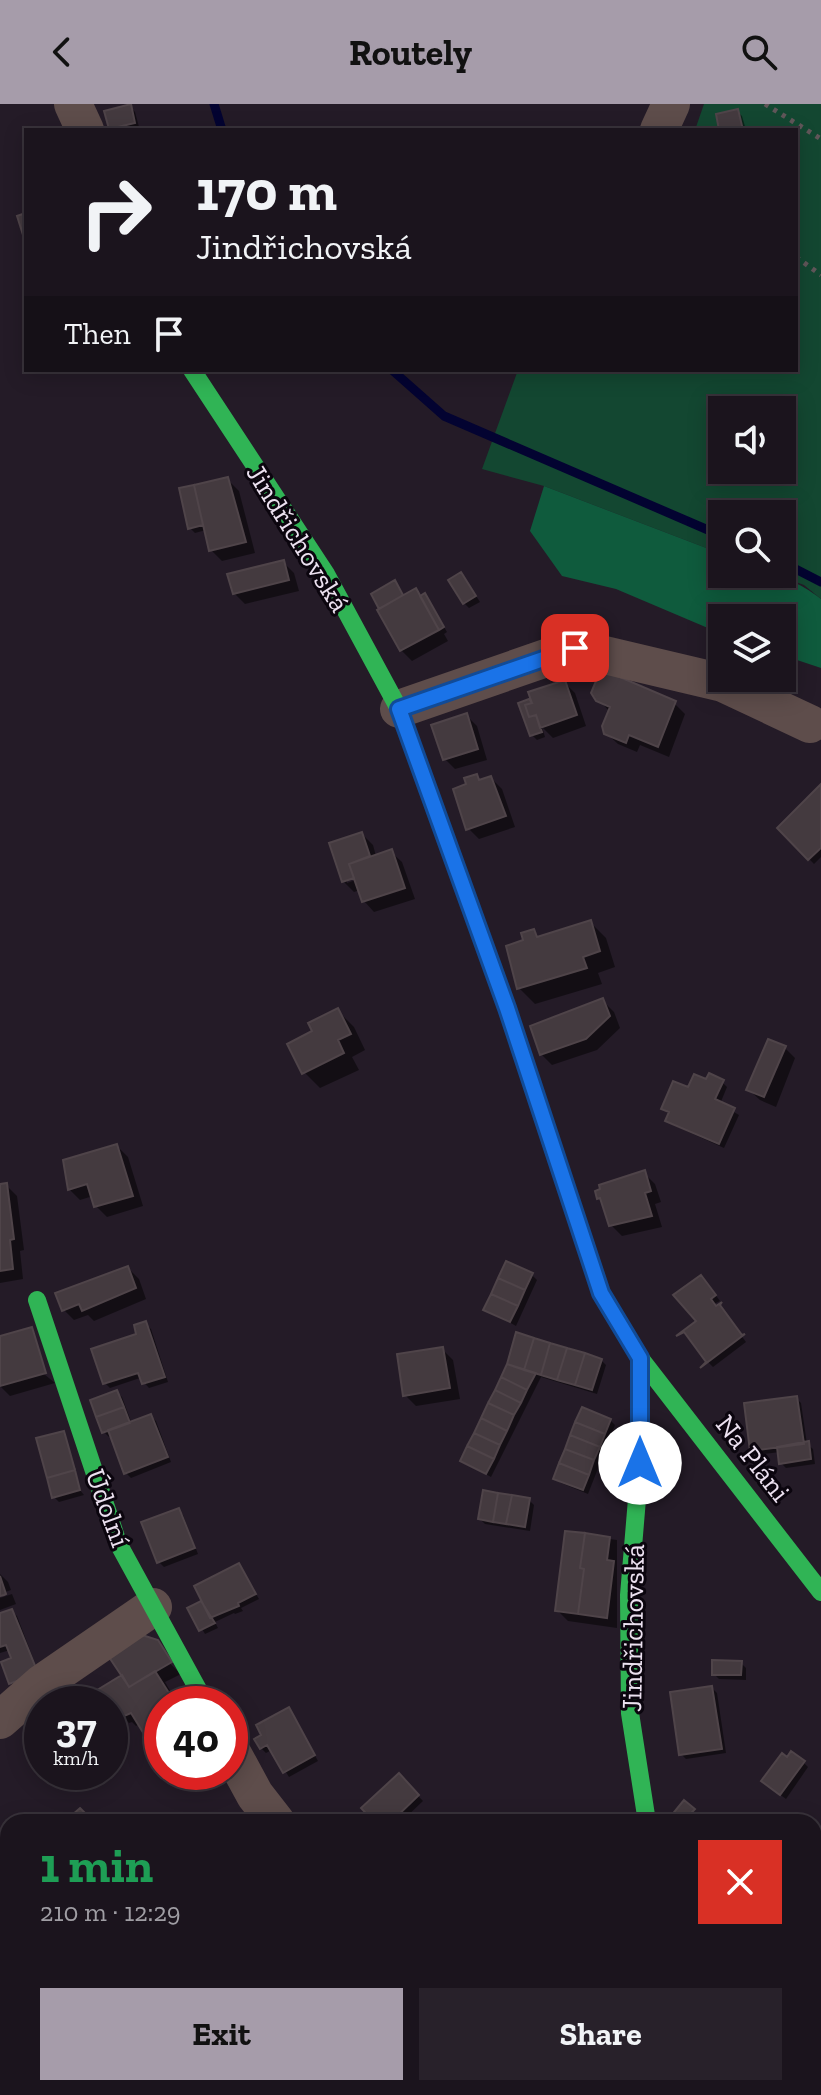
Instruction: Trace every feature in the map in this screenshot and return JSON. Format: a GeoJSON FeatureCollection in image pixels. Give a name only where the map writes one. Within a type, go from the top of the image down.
{"type":"FeatureCollection","features":[{"type":"Feature","properties":{"kind":"street"},"geometry":{"type":"LineString","coordinates":[[73,104],[84,128]]}},
{"type":"Feature","properties":{"kind":"street"},"geometry":{"type":"LineString","coordinates":[[660,128],[671,104]]}},
{"type":"Feature","properties":{"kind":"street","name":"Jindřichovská"},"geometry":{"type":"LineString","coordinates":[[193,372],[326,574],[399,709],[507,1008],[601,1293],[640,1358],[640,1463],[629,1595],[630,1713],[646,1814]]}},
{"type":"Feature","properties":{"kind":"street"},"geometry":{"type":"LineString","coordinates":[[399,709],[575,648],[723,683],[810,724]]}},
{"type":"Feature","properties":{"kind":"street","name":"Údolní"},"geometry":{"type":"LineString","coordinates":[[37,1300],[118,1543],[196,1686]]}},
{"type":"Feature","properties":{"kind":"street","name":"Na Pláni"},"geometry":{"type":"LineString","coordinates":[[640,1358],[821,1592]]}},
{"type":"Feature","properties":{"kind":"street"},"geometry":{"type":"LineString","coordinates":[[0,1720],[41,1684],[153,1607]]}},
{"type":"Feature","properties":{"kind":"street"},"geometry":{"type":"LineString","coordinates":[[248,1782],[270,1814]]}},
{"type":"Feature","properties":{"kind":"path"},"geometry":{"type":"LineString","coordinates":[[765,104],[821,139]]}},
{"type":"Feature","properties":{"kind":"path"},"geometry":{"type":"LineString","coordinates":[[798,258],[821,275]]}},
{"type":"Feature","properties":{"kind":"green space"},"geometry":{"type":"Polygon","coordinates":[[[704,104],[821,104],[821,599],[796,582],[796,500],[708,500],[708,549],[544,486],[482,469],[517,372],[798,372],[798,128],[696,128],[704,104]]]}},
{"type":"Feature","properties":{"kind":"green space"},"geometry":{"type":"Polygon","coordinates":[[[544,486],[708,549],[708,588],[796,588],[796,583],[821,599],[821,668],[796,660],[796,604],[708,604],[708,628],[616,589],[562,576],[530,531],[544,486]]]}},
{"type":"Feature","properties":{"kind":"building"},"geometry":{"type":"Polygon","coordinates":[[[131,104],[135,123],[109,128],[104,111],[131,104]]]}},
{"type":"Feature","properties":{"kind":"building"},"geometry":{"type":"Polygon","coordinates":[[[738,109],[743,128],[719,128],[716,114],[738,109]]]}},
{"type":"Feature","properties":{"kind":"building"},"geometry":{"type":"Polygon","coordinates":[[[24,214],[24,235],[23,235],[17,216],[24,214]]]}},
{"type":"Feature","properties":{"kind":"building"},"geometry":{"type":"Polygon","coordinates":[[[228,477],[246,542],[209,551],[194,485],[228,477]]]}},
{"type":"Feature","properties":{"kind":"building"},"geometry":{"type":"Polygon","coordinates":[[[194,485],[203,525],[188,529],[179,488],[194,485]]]}},
{"type":"Feature","properties":{"kind":"building"},"geometry":{"type":"Polygon","coordinates":[[[284,560],[289,580],[233,594],[227,574],[284,560]]]}},
{"type":"Feature","properties":{"kind":"building"},"geometry":{"type":"Polygon","coordinates":[[[461,572],[476,596],[463,604],[448,580],[461,572]]]}},
{"type":"Feature","properties":{"kind":"building"},"geometry":{"type":"Polygon","coordinates":[[[395,580],[403,595],[379,609],[371,594],[395,580]]]}},
{"type":"Feature","properties":{"kind":"building"},"geometry":{"type":"Polygon","coordinates":[[[416,588],[439,630],[400,651],[377,610],[416,588]]]}},
{"type":"Feature","properties":{"kind":"building"},"geometry":{"type":"Polygon","coordinates":[[[425,593],[444,627],[439,630],[420,596],[425,593]]]}},
{"type":"Feature","properties":{"kind":"building"},"geometry":{"type":"Polygon","coordinates":[[[601,669],[676,701],[658,747],[629,735],[626,743],[604,734],[602,726],[610,707],[596,701],[591,693],[601,669]]]}},
{"type":"Feature","properties":{"kind":"building"},"geometry":{"type":"Polygon","coordinates":[[[565,680],[577,715],[540,728],[536,715],[529,717],[525,705],[532,703],[528,692],[565,680]]]}},
{"type":"Feature","properties":{"kind":"building"},"geometry":{"type":"Polygon","coordinates":[[[529,699],[532,703],[525,705],[529,717],[536,715],[542,732],[530,736],[518,703],[529,699]]]}},
{"type":"Feature","properties":{"kind":"building"},"geometry":{"type":"Polygon","coordinates":[[[467,713],[478,749],[443,760],[431,725],[467,713]]]}},
{"type":"Feature","properties":{"kind":"building"},"geometry":{"type":"Polygon","coordinates":[[[477,774],[479,780],[491,776],[506,816],[466,830],[453,789],[466,784],[464,778],[477,774]]]}},
{"type":"Feature","properties":{"kind":"building"},"geometry":{"type":"Polygon","coordinates":[[[821,784],[821,848],[808,860],[777,828],[821,784]]]}},
{"type":"Feature","properties":{"kind":"building"},"geometry":{"type":"Polygon","coordinates":[[[362,832],[370,856],[349,864],[354,878],[342,882],[329,843],[362,832]]]}},
{"type":"Feature","properties":{"kind":"building"},"geometry":{"type":"Polygon","coordinates":[[[392,849],[405,888],[362,902],[349,864],[392,849]]]}},
{"type":"Feature","properties":{"kind":"building"},"geometry":{"type":"Polygon","coordinates":[[[591,920],[600,951],[583,957],[587,968],[517,989],[506,946],[523,940],[521,933],[534,929],[537,937],[591,920]]]}},
{"type":"Feature","properties":{"kind":"building"},"geometry":{"type":"Polygon","coordinates":[[[603,998],[610,1016],[586,1039],[540,1055],[530,1026],[603,998]]]}},
{"type":"Feature","properties":{"kind":"building"},"geometry":{"type":"Polygon","coordinates":[[[338,1008],[351,1034],[338,1040],[344,1053],[302,1074],[287,1044],[312,1031],[308,1023],[338,1008]]]}},
{"type":"Feature","properties":{"kind":"building"},"geometry":{"type":"Polygon","coordinates":[[[768,1039],[786,1046],[764,1097],[746,1090],[768,1039]]]}},
{"type":"Feature","properties":{"kind":"building"},"geometry":{"type":"Polygon","coordinates":[[[709,1073],[724,1080],[715,1099],[735,1108],[719,1144],[665,1121],[669,1112],[661,1109],[673,1081],[688,1087],[694,1074],[706,1079],[709,1073]]]}},
{"type":"Feature","properties":{"kind":"building"},"geometry":{"type":"Polygon","coordinates":[[[117,1144],[133,1196],[94,1207],[87,1184],[68,1190],[63,1160],[117,1144]]]}},
{"type":"Feature","properties":{"kind":"building"},"geometry":{"type":"Polygon","coordinates":[[[645,1170],[651,1191],[645,1193],[652,1216],[609,1226],[595,1191],[600,1189],[599,1185],[645,1170]]]}},
{"type":"Feature","properties":{"kind":"building"},"geometry":{"type":"Polygon","coordinates":[[[7,1183],[14,1239],[10,1240],[13,1269],[0,1271],[0,1184],[7,1183]]]}},
{"type":"Feature","properties":{"kind":"building"},"geometry":{"type":"Polygon","coordinates":[[[506,1261],[533,1273],[525,1290],[498,1278],[506,1261]]]}},
{"type":"Feature","properties":{"kind":"building"},"geometry":{"type":"Polygon","coordinates":[[[128,1266],[136,1288],[82,1311],[79,1304],[62,1311],[55,1293],[128,1266]]]}},
{"type":"Feature","properties":{"kind":"building"},"geometry":{"type":"Polygon","coordinates":[[[701,1275],[716,1295],[711,1299],[716,1306],[722,1302],[720,1305],[742,1335],[745,1334],[700,1368],[706,1362],[684,1332],[676,1336],[696,1321],[673,1295],[701,1275]]]}},
{"type":"Feature","properties":{"kind":"building"},"geometry":{"type":"Polygon","coordinates":[[[498,1278],[525,1290],[518,1306],[491,1294],[498,1278]]]}},
{"type":"Feature","properties":{"kind":"building"},"geometry":{"type":"Polygon","coordinates":[[[491,1294],[518,1306],[510,1322],[483,1310],[491,1294]]]}},
{"type":"Feature","properties":{"kind":"building"},"geometry":{"type":"Polygon","coordinates":[[[146,1321],[165,1377],[142,1384],[138,1373],[103,1384],[91,1349],[136,1334],[134,1325],[146,1321]]]}},
{"type":"Feature","properties":{"kind":"building"},"geometry":{"type":"Polygon","coordinates":[[[32,1327],[46,1373],[0,1386],[0,1336],[32,1327]]]}},
{"type":"Feature","properties":{"kind":"building"},"geometry":{"type":"Polygon","coordinates":[[[516,1332],[534,1338],[524,1370],[507,1364],[516,1332]]]}},
{"type":"Feature","properties":{"kind":"building"},"geometry":{"type":"Polygon","coordinates":[[[534,1338],[550,1343],[541,1375],[524,1370],[534,1338]]]}},
{"type":"Feature","properties":{"kind":"building"},"geometry":{"type":"Polygon","coordinates":[[[550,1343],[567,1348],[557,1380],[541,1375],[550,1343]]]}},
{"type":"Feature","properties":{"kind":"building"},"geometry":{"type":"Polygon","coordinates":[[[443,1347],[450,1388],[403,1396],[397,1354],[443,1347]]]}},
{"type":"Feature","properties":{"kind":"building"},"geometry":{"type":"Polygon","coordinates":[[[567,1348],[585,1353],[575,1385],[557,1380],[567,1348]]]}},
{"type":"Feature","properties":{"kind":"building"},"geometry":{"type":"Polygon","coordinates":[[[585,1353],[602,1359],[592,1390],[575,1385],[585,1353]]]}},
{"type":"Feature","properties":{"kind":"building"},"geometry":{"type":"Polygon","coordinates":[[[507,1364],[536,1373],[527,1390],[501,1377],[507,1364]]]}},
{"type":"Feature","properties":{"kind":"building"},"geometry":{"type":"Polygon","coordinates":[[[501,1377],[527,1390],[521,1403],[495,1390],[501,1377]]]}},
{"type":"Feature","properties":{"kind":"building"},"geometry":{"type":"Polygon","coordinates":[[[117,1390],[124,1407],[96,1417],[90,1400],[117,1390]]]}},
{"type":"Feature","properties":{"kind":"building"},"geometry":{"type":"Polygon","coordinates":[[[495,1390],[521,1403],[514,1415],[488,1403],[495,1390]]]}},
{"type":"Feature","properties":{"kind":"building"},"geometry":{"type":"Polygon","coordinates":[[[797,1396],[804,1444],[750,1451],[744,1403],[797,1396]]]}},
{"type":"Feature","properties":{"kind":"building"},"geometry":{"type":"Polygon","coordinates":[[[488,1403],[514,1415],[507,1431],[481,1418],[488,1403]]]}},
{"type":"Feature","properties":{"kind":"building"},"geometry":{"type":"Polygon","coordinates":[[[124,1407],[130,1423],[102,1433],[96,1417],[124,1407]]]}},
{"type":"Feature","properties":{"kind":"building"},"geometry":{"type":"Polygon","coordinates":[[[582,1407],[611,1419],[605,1434],[575,1422],[582,1407]]]}},
{"type":"Feature","properties":{"kind":"building"},"geometry":{"type":"Polygon","coordinates":[[[151,1414],[168,1457],[124,1474],[108,1430],[151,1414]]]}},
{"type":"Feature","properties":{"kind":"building"},"geometry":{"type":"Polygon","coordinates":[[[481,1418],[507,1431],[500,1445],[474,1433],[481,1418]]]}},
{"type":"Feature","properties":{"kind":"building"},"geometry":{"type":"Polygon","coordinates":[[[575,1422],[605,1434],[600,1447],[570,1435],[575,1422]]]}},
{"type":"Feature","properties":{"kind":"building"},"geometry":{"type":"Polygon","coordinates":[[[64,1431],[75,1470],[47,1478],[36,1438],[64,1431]]]}},
{"type":"Feature","properties":{"kind":"building"},"geometry":{"type":"Polygon","coordinates":[[[474,1433],[500,1445],[494,1459],[467,1446],[474,1433]]]}},
{"type":"Feature","properties":{"kind":"building"},"geometry":{"type":"Polygon","coordinates":[[[570,1435],[600,1447],[594,1460],[565,1449],[570,1435]]]}},
{"type":"Feature","properties":{"kind":"building"},"geometry":{"type":"Polygon","coordinates":[[[809,1441],[811,1459],[779,1464],[777,1447],[809,1441]]]}},
{"type":"Feature","properties":{"kind":"building"},"geometry":{"type":"Polygon","coordinates":[[[467,1446],[494,1459],[486,1474],[460,1461],[467,1446]]]}},
{"type":"Feature","properties":{"kind":"building"},"geometry":{"type":"Polygon","coordinates":[[[565,1449],[594,1460],[589,1475],[559,1463],[565,1449]]]}},
{"type":"Feature","properties":{"kind":"building"},"geometry":{"type":"Polygon","coordinates":[[[559,1463],[589,1475],[583,1490],[553,1479],[559,1463]]]}},
{"type":"Feature","properties":{"kind":"building"},"geometry":{"type":"Polygon","coordinates":[[[75,1470],[80,1490],[52,1498],[47,1478],[75,1470]]]}},
{"type":"Feature","properties":{"kind":"building"},"geometry":{"type":"Polygon","coordinates":[[[483,1490],[498,1493],[493,1522],[478,1519],[483,1490]]]}},
{"type":"Feature","properties":{"kind":"building"},"geometry":{"type":"Polygon","coordinates":[[[498,1493],[512,1495],[506,1524],[493,1522],[498,1493]]]}},
{"type":"Feature","properties":{"kind":"building"},"geometry":{"type":"Polygon","coordinates":[[[512,1495],[530,1498],[525,1527],[506,1524],[512,1495]]]}},
{"type":"Feature","properties":{"kind":"building"},"geometry":{"type":"Polygon","coordinates":[[[179,1508],[195,1548],[157,1563],[141,1522],[179,1508]]]}},
{"type":"Feature","properties":{"kind":"building"},"geometry":{"type":"Polygon","coordinates":[[[565,1531],[585,1533],[578,1614],[555,1611],[565,1531]]]}},
{"type":"Feature","properties":{"kind":"building"},"geometry":{"type":"Polygon","coordinates":[[[585,1533],[610,1537],[607,1560],[614,1561],[607,1618],[578,1614],[585,1533]]]}},
{"type":"Feature","properties":{"kind":"building"},"geometry":{"type":"Polygon","coordinates":[[[239,1563],[256,1594],[238,1603],[239,1606],[210,1618],[194,1586],[239,1563]]]}},
{"type":"Feature","properties":{"kind":"building"},"geometry":{"type":"Polygon","coordinates":[[[0,1576],[6,1594],[0,1596],[0,1576]]]}},
{"type":"Feature","properties":{"kind":"building"},"geometry":{"type":"Polygon","coordinates":[[[201,1601],[215,1623],[199,1631],[187,1608],[201,1601]]]}},
{"type":"Feature","properties":{"kind":"building"},"geometry":{"type":"Polygon","coordinates":[[[12,1609],[38,1673],[9,1684],[1,1662],[11,1658],[6,1645],[0,1647],[0,1613],[12,1609]]]}},
{"type":"Feature","properties":{"kind":"building"},"geometry":{"type":"Polygon","coordinates":[[[142,1635],[158,1640],[172,1662],[129,1687],[109,1657],[142,1635]]]}},
{"type":"Feature","properties":{"kind":"building"},"geometry":{"type":"Polygon","coordinates":[[[712,1660],[742,1661],[741,1675],[712,1675],[712,1660]]]}},
{"type":"Feature","properties":{"kind":"building"},"geometry":{"type":"Polygon","coordinates":[[[155,1671],[165,1686],[144,1686],[144,1734],[131,1713],[128,1714],[128,1686],[104,1686],[122,1675],[129,1687],[155,1671]]]}},
{"type":"Feature","properties":{"kind":"building"},"geometry":{"type":"Polygon","coordinates":[[[712,1686],[722,1749],[679,1755],[670,1692],[712,1686]]]}},
{"type":"Feature","properties":{"kind":"building"},"geometry":{"type":"Polygon","coordinates":[[[289,1707],[315,1755],[283,1773],[267,1745],[260,1749],[254,1739],[261,1735],[256,1725],[289,1707]]]}},
{"type":"Feature","properties":{"kind":"building"},"geometry":{"type":"Polygon","coordinates":[[[791,1751],[805,1761],[780,1795],[761,1781],[782,1753],[787,1757],[791,1751]]]}},
{"type":"Feature","properties":{"kind":"building"},"geometry":{"type":"Polygon","coordinates":[[[399,1773],[419,1795],[399,1814],[367,1814],[361,1808],[399,1773]]]}},
{"type":"Feature","properties":{"kind":"building"},"geometry":{"type":"Polygon","coordinates":[[[684,1800],[695,1809],[690,1814],[673,1814],[684,1800]]]}},
{"type":"Feature","properties":{"kind":"waterway"},"geometry":{"type":"LineString","coordinates":[[214,104],[221,128]]}},
{"type":"Feature","properties":{"kind":"waterway"},"geometry":{"type":"LineString","coordinates":[[394,372],[444,416],[708,530]]}},
{"type":"Feature","properties":{"kind":"waterway"},"geometry":{"type":"LineString","coordinates":[[796,569],[821,582]]}},
{"type":"Feature","properties":{"kind":"traffic: fast"},"geometry":{"type":"LineString","coordinates":[[193,372],[326,574],[399,709],[429,792]]}},
{"type":"Feature","properties":{"kind":"traffic: fast"},"geometry":{"type":"LineString","coordinates":[[539,1106],[601,1293],[640,1358],[821,1592]]}},
{"type":"Feature","properties":{"kind":"traffic: fast"},"geometry":{"type":"LineString","coordinates":[[37,1300],[118,1543],[196,1686]]}},
{"type":"Feature","properties":{"kind":"traffic: fast"},"geometry":{"type":"LineString","coordinates":[[640,1358],[640,1463],[629,1595],[630,1713],[646,1814]]}},
{"type":"Feature","properties":{"kind":"traffic: slow"},"geometry":{"type":"LineString","coordinates":[[429,792],[539,1106]]}},
{"type":"Feature","properties":{"kind":"route"},"geometry":{"type":"LineString","coordinates":[[575,648],[399,709],[507,1008],[601,1293],[640,1358],[640,1463]]}}]}
